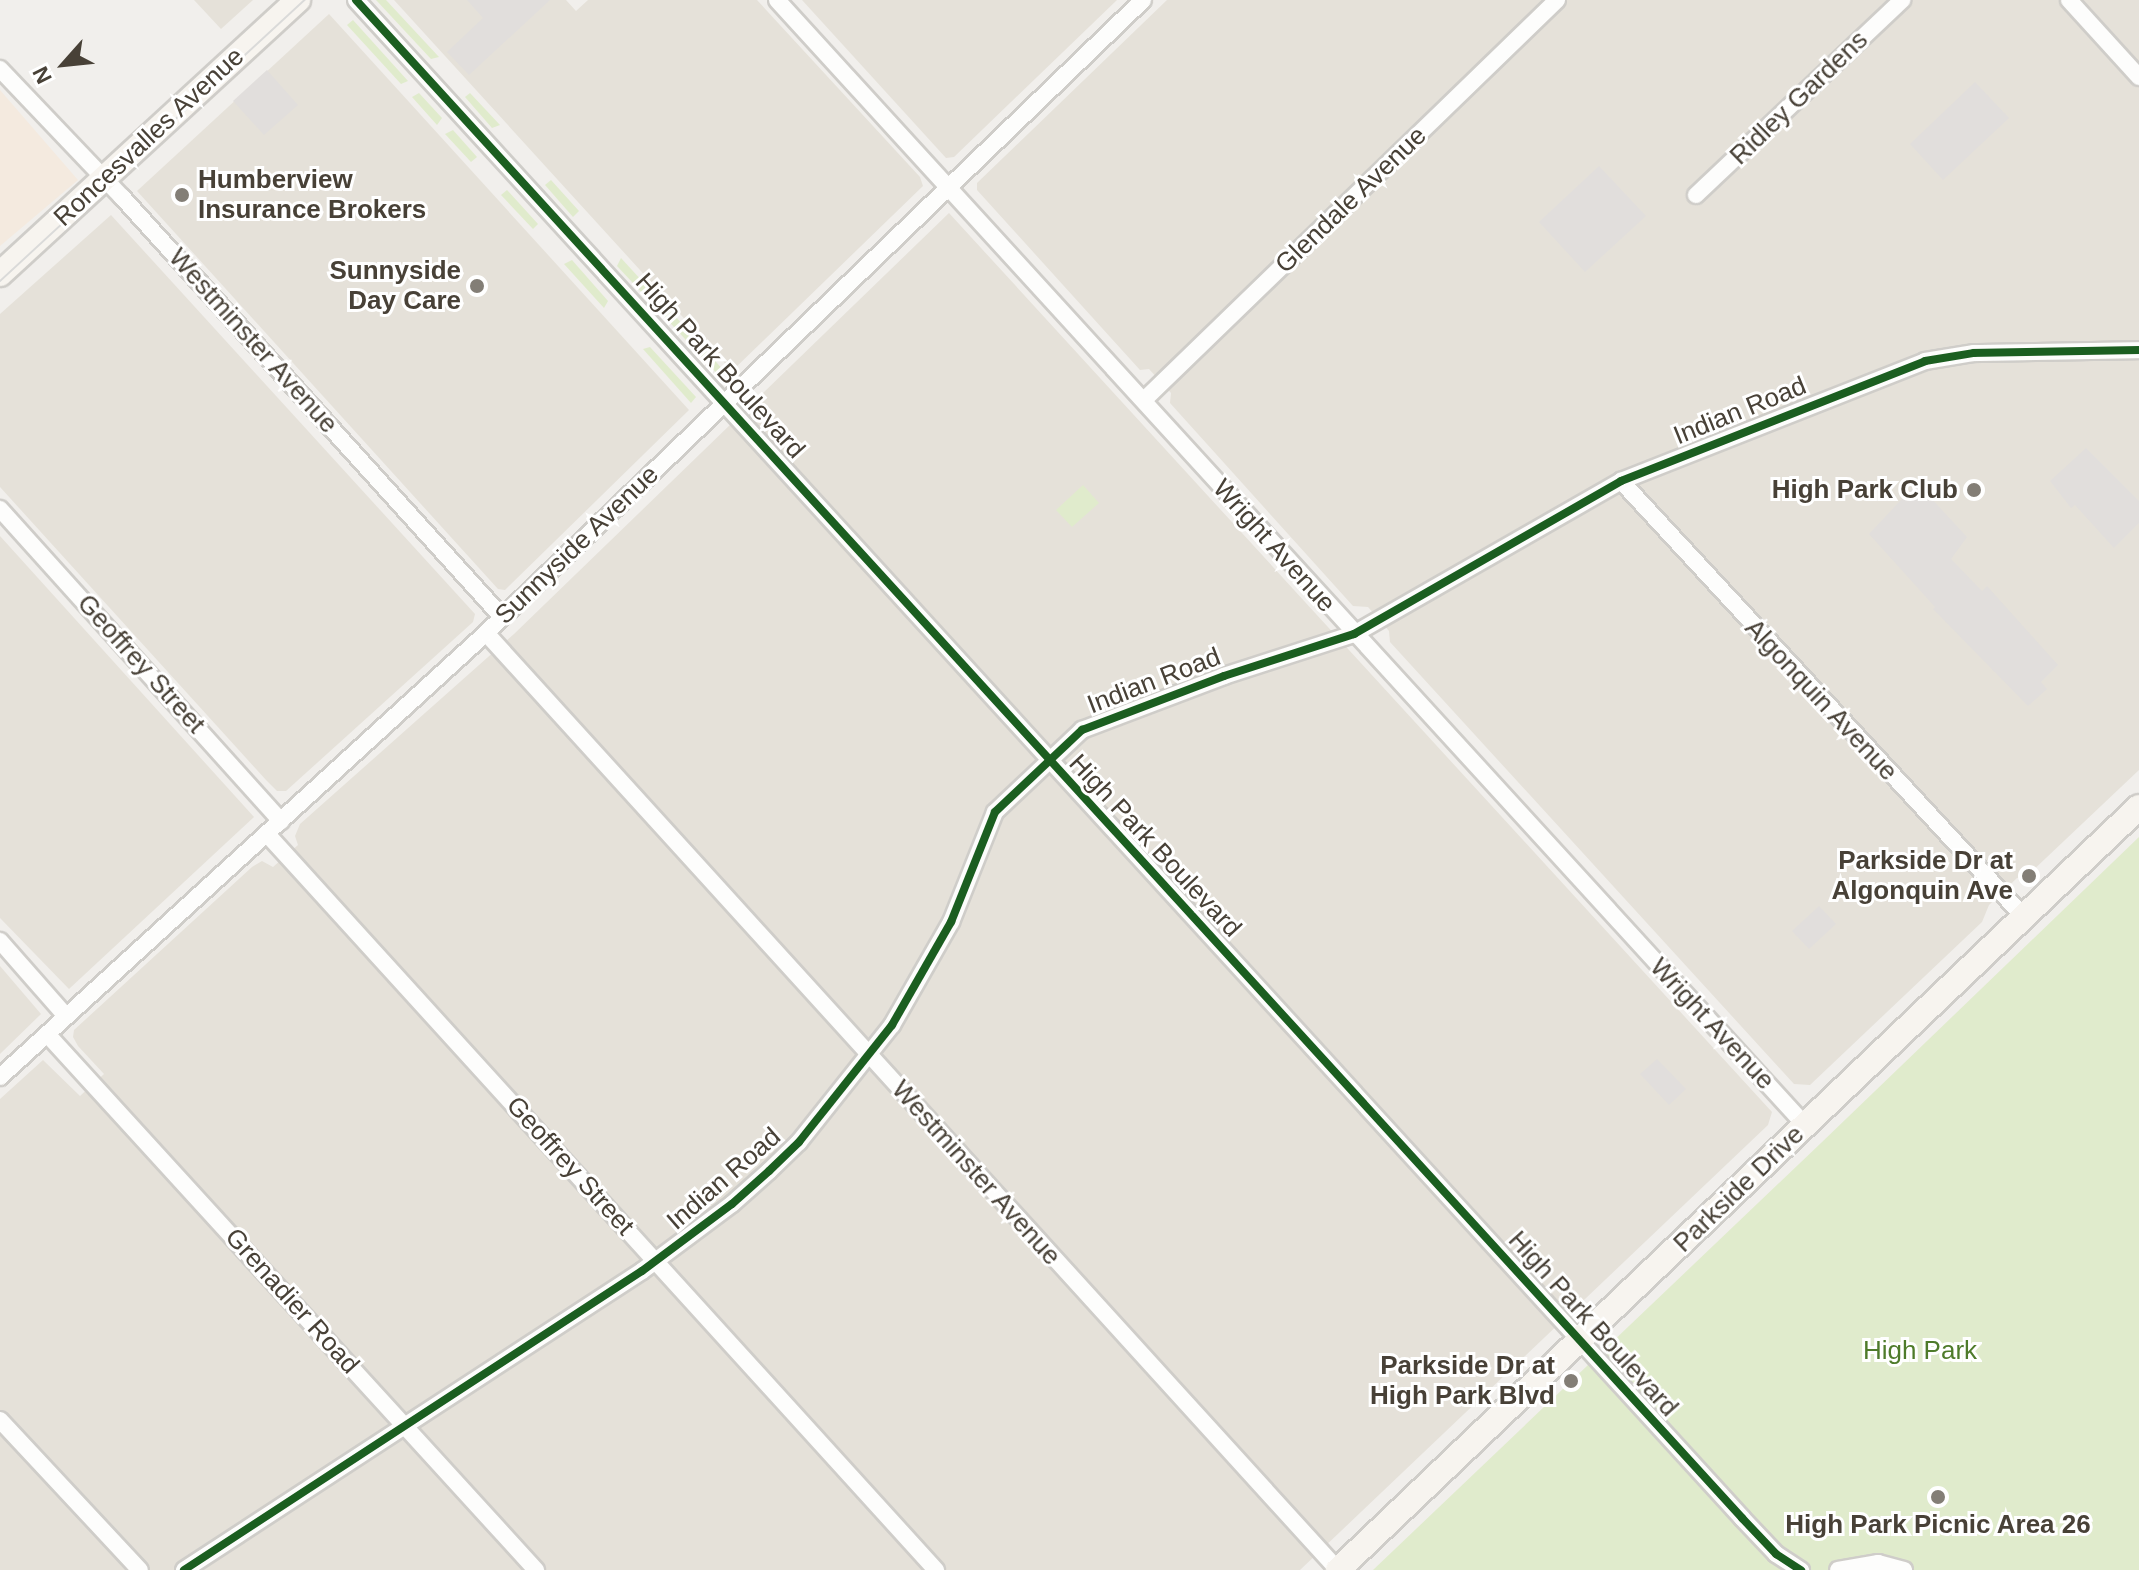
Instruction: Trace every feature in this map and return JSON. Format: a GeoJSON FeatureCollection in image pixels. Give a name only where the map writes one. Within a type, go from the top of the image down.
{"type":"FeatureCollection","features":[{"type":"Feature","properties":{"kind":"main road","name":"Roncesvalles Avenue"},"geometry":{"type":"LineString","coordinates":[[0,274],[298,0]]}},
{"type":"Feature","properties":{"kind":"main road","name":"Parkside Drive"},"geometry":{"type":"LineString","coordinates":[[1338,1570],[2139,807]]}},
{"type":"Feature","properties":{"kind":"street","name":"High Park Boulevard"},"geometry":{"type":"LineString","coordinates":[[356,0],[1776,1554],[1801,1570]]}},
{"type":"Feature","properties":{"kind":"street","name":"Wright Avenue"},"geometry":{"type":"LineString","coordinates":[[777,0],[1805,1125]]}},
{"type":"Feature","properties":{"kind":"street","name":"Sunnyside Avenue"},"geometry":{"type":"LineString","coordinates":[[0,1077],[486,633],[1143,0]]}},
{"type":"Feature","properties":{"kind":"street","name":"Glendale Avenue"},"geometry":{"type":"LineString","coordinates":[[1144,400],[1557,0]]}},
{"type":"Feature","properties":{"kind":"street","name":"Ridley Gardens"},"geometry":{"type":"LineString","coordinates":[[1696,195],[1902,0]]}},
{"type":"Feature","properties":{"kind":"street"},"geometry":{"type":"LineString","coordinates":[[2069,0],[2139,77]]}},
{"type":"Feature","properties":{"kind":"street","name":"Westminster Avenue"},"geometry":{"type":"LineString","coordinates":[[0,69],[104,178],[502,617]]}},
{"type":"Feature","properties":{"kind":"street","name":"Indian Road"},"geometry":{"type":"LineString","coordinates":[[184,1570],[656,1261],[732,1204],[769,1171],[799,1142],[870,1056],[934,954],[995,812],[1071,738],[1094,724],[1231,673],[1354,634],[1621,481],[1925,361],[1974,353],[2139,350]]}},
{"type":"Feature","properties":{"kind":"street","name":"Algonquin Avenue"},"geometry":{"type":"LineString","coordinates":[[1621,481],[2024,917]]}},
{"type":"Feature","properties":{"kind":"street","name":"Geoffrey Street"},"geometry":{"type":"LineString","coordinates":[[0,509],[281,821]]}},
{"type":"Feature","properties":{"kind":"street","name":"Westminster Avenue"},"geometry":{"type":"LineString","coordinates":[[486,633],[1338,1570]]}},
{"type":"Feature","properties":{"kind":"street","name":"Geoffrey Street"},"geometry":{"type":"LineString","coordinates":[[267,834],[936,1570]]}},
{"type":"Feature","properties":{"kind":"street"},"geometry":{"type":"LineString","coordinates":[[0,941],[66,1016]]}},
{"type":"Feature","properties":{"kind":"street","name":"Grenadier Road"},"geometry":{"type":"LineString","coordinates":[[47,1034],[536,1570]]}},
{"type":"Feature","properties":{"kind":"street"},"geometry":{"type":"LineString","coordinates":[[0,1420],[140,1570]]}},
{"type":"Feature","properties":{"kind":"street"},"geometry":{"type":"LineString","coordinates":[[1838,1570],[1878,1563],[1904,1570]]}},
{"type":"Feature","properties":{"kind":"shaded area"},"geometry":{"type":"Polygon","coordinates":[[[194,0],[253,0],[221,29],[194,0]]]}},
{"type":"Feature","properties":{"kind":"shaded area"},"geometry":{"type":"Polygon","coordinates":[[[394,0],[566,0],[576,11],[588,0],[757,0],[920,177],[923,186],[732,371],[394,0]]]}},
{"type":"Feature","properties":{"kind":"shaded area"},"geometry":{"type":"Polygon","coordinates":[[[467,0],[550,0],[469,75],[447,52],[483,18],[467,0]]]}},
{"type":"Feature","properties":{"kind":"shaded area"},"geometry":{"type":"Polygon","coordinates":[[[802,0],[1117,0],[954,157],[946,158],[802,0]]]}},
{"type":"Feature","properties":{"kind":"shaded area"},"geometry":{"type":"Polygon","coordinates":[[[1167,0],[2139,0],[2139,770],[2027,876],[2017,878],[1989,905],[1982,922],[1810,1085],[1794,1084],[1390,642],[1389,631],[1368,607],[1353,606],[1170,403],[1171,393],[1149,369],[1140,370],[977,190],[977,183],[1167,0]]]}},
{"type":"Feature","properties":{"kind":"shaded area"},"geometry":{"type":"Polygon","coordinates":[[[329,14],[689,410],[505,590],[498,589],[137,191],[329,14]]]}},
{"type":"Feature","properties":{"kind":"shaded area"},"geometry":{"type":"Polygon","coordinates":[[[267,70],[298,105],[264,135],[233,101],[267,70]]]}},
{"type":"Feature","properties":{"kind":"shaded area"},"geometry":{"type":"Polygon","coordinates":[[[1975,82],[2009,118],[1943,180],[1910,144],[1975,82]]]}},
{"type":"Feature","properties":{"kind":"shaded area"},"geometry":{"type":"Polygon","coordinates":[[[0,90],[78,180],[0,246],[0,90]]]}},
{"type":"Feature","properties":{"kind":"shaded area"},"geometry":{"type":"Polygon","coordinates":[[[1599,166],[1646,216],[1585,272],[1539,222],[1599,166]]]}},
{"type":"Feature","properties":{"kind":"shaded area"},"geometry":{"type":"Polygon","coordinates":[[[949,213],[1772,1112],[1768,1125],[1300,1570],[0,1570],[0,1099],[43,1060],[80,1096],[104,1074],[78,1046],[73,1037],[74,1030],[252,867],[262,861],[273,867],[298,845],[295,836],[300,824],[514,634],[949,213]]]}},
{"type":"Feature","properties":{"kind":"shaded area"},"geometry":{"type":"Polygon","coordinates":[[[111,215],[475,614],[473,622],[286,791],[277,791],[266,780],[0,487],[0,314],[111,215]]]}},
{"type":"Feature","properties":{"kind":"shaded area"},"geometry":{"type":"Polygon","coordinates":[[[2086,448],[2139,501],[2139,523],[2114,548],[2075,505],[2071,508],[2050,481],[2086,448]]]}},
{"type":"Feature","properties":{"kind":"shaded area"},"geometry":{"type":"Polygon","coordinates":[[[1917,483],[1967,537],[1951,559],[1982,591],[1987,586],[2058,665],[2041,682],[2047,689],[2028,706],[1933,609],[1935,607],[1869,534],[1917,483]]]}},
{"type":"Feature","properties":{"kind":"shaded area"},"geometry":{"type":"Polygon","coordinates":[[[0,536],[254,817],[69,989],[0,918],[0,536]]]}},
{"type":"Feature","properties":{"kind":"shaded area"},"geometry":{"type":"Polygon","coordinates":[[[1819,906],[1836,924],[1809,949],[1792,931],[1819,906]]]}},
{"type":"Feature","properties":{"kind":"shaded area"},"geometry":{"type":"Polygon","coordinates":[[[0,966],[41,1014],[0,1054],[0,966]]]}},
{"type":"Feature","properties":{"kind":"shaded area"},"geometry":{"type":"Polygon","coordinates":[[[1657,1059],[1686,1089],[1669,1105],[1640,1074],[1657,1059]]]}},
{"type":"Feature","properties":{"kind":"green space"},"geometry":{"type":"Polygon","coordinates":[[[376,0],[386,0],[439,57],[431,59],[376,0]]]}},
{"type":"Feature","properties":{"kind":"green space"},"geometry":{"type":"Polygon","coordinates":[[[353,20],[408,81],[401,84],[347,25],[353,20]]]}},
{"type":"Feature","properties":{"kind":"green space"},"geometry":{"type":"Polygon","coordinates":[[[419,93],[442,118],[437,125],[412,97],[419,93]]]}},
{"type":"Feature","properties":{"kind":"green space"},"geometry":{"type":"Polygon","coordinates":[[[470,93],[500,125],[492,128],[465,97],[470,93]]]}},
{"type":"Feature","properties":{"kind":"green space"},"geometry":{"type":"Polygon","coordinates":[[[453,130],[477,157],[471,162],[445,134],[453,130]]]}},
{"type":"Feature","properties":{"kind":"green space"},"geometry":{"type":"Polygon","coordinates":[[[551,180],[579,211],[573,217],[545,185],[551,180]]]}},
{"type":"Feature","properties":{"kind":"green space"},"geometry":{"type":"Polygon","coordinates":[[[507,190],[538,224],[533,229],[501,195],[507,190]]]}},
{"type":"Feature","properties":{"kind":"green space"},"geometry":{"type":"Polygon","coordinates":[[[621,258],[654,294],[646,297],[617,266],[621,258]]]}},
{"type":"Feature","properties":{"kind":"green space"},"geometry":{"type":"Polygon","coordinates":[[[572,260],[608,301],[604,308],[564,264],[572,260]]]}},
{"type":"Feature","properties":{"kind":"green space"},"geometry":{"type":"Polygon","coordinates":[[[667,307],[725,372],[720,377],[662,314],[667,307]]]}},
{"type":"Feature","properties":{"kind":"green space"},"geometry":{"type":"Polygon","coordinates":[[[650,347],[696,397],[691,403],[643,349],[650,347]]]}},
{"type":"Feature","properties":{"kind":"green space"},"geometry":{"type":"Polygon","coordinates":[[[1083,485],[1099,503],[1072,527],[1056,510],[1083,485]]]}},
{"type":"Feature","properties":{"kind":"green space","name":"High Park"},"geometry":{"type":"Polygon","coordinates":[[[2139,837],[2139,1570],[1373,1570],[1821,1143],[2139,837]]]}},
{"type":"Feature","properties":{"kind":"tram line"},"geometry":{"type":"LineString","coordinates":[[0,281],[305,0]]}},
{"type":"Feature","properties":{"kind":"cycle path"},"geometry":{"type":"LineString","coordinates":[[356,0],[1742,1518],[1776,1554],[1801,1570]]}},
{"type":"Feature","properties":{"kind":"cycle path"},"geometry":{"type":"LineString","coordinates":[[184,1570],[642,1271],[732,1204],[769,1171],[799,1142],[892,1025],[951,922],[995,812],[1082,730],[1224,676],[1354,634],[1621,481],[1925,361],[1974,353],[2139,350]]}},
{"type":"Feature","properties":{"kind":"place","name":"Humberview Insurance Brokers"},"geometry":{"type":"Point","coordinates":[182,195]}},
{"type":"Feature","properties":{"kind":"place","name":"Sunnyside Day Care"},"geometry":{"type":"Point","coordinates":[477,286]}},
{"type":"Feature","properties":{"kind":"place","name":"High Park Club"},"geometry":{"type":"Point","coordinates":[1974,490]}},
{"type":"Feature","properties":{"kind":"place","name":"Parkside Dr at Algonquin Ave"},"geometry":{"type":"Point","coordinates":[2029,876]}},
{"type":"Feature","properties":{"kind":"place","name":"Parkside Dr at High Park Blvd"},"geometry":{"type":"Point","coordinates":[1571,1381]}},
{"type":"Feature","properties":{"kind":"place","name":"High Park Picnic Area 26"},"geometry":{"type":"Point","coordinates":[1938,1497]}}]}
